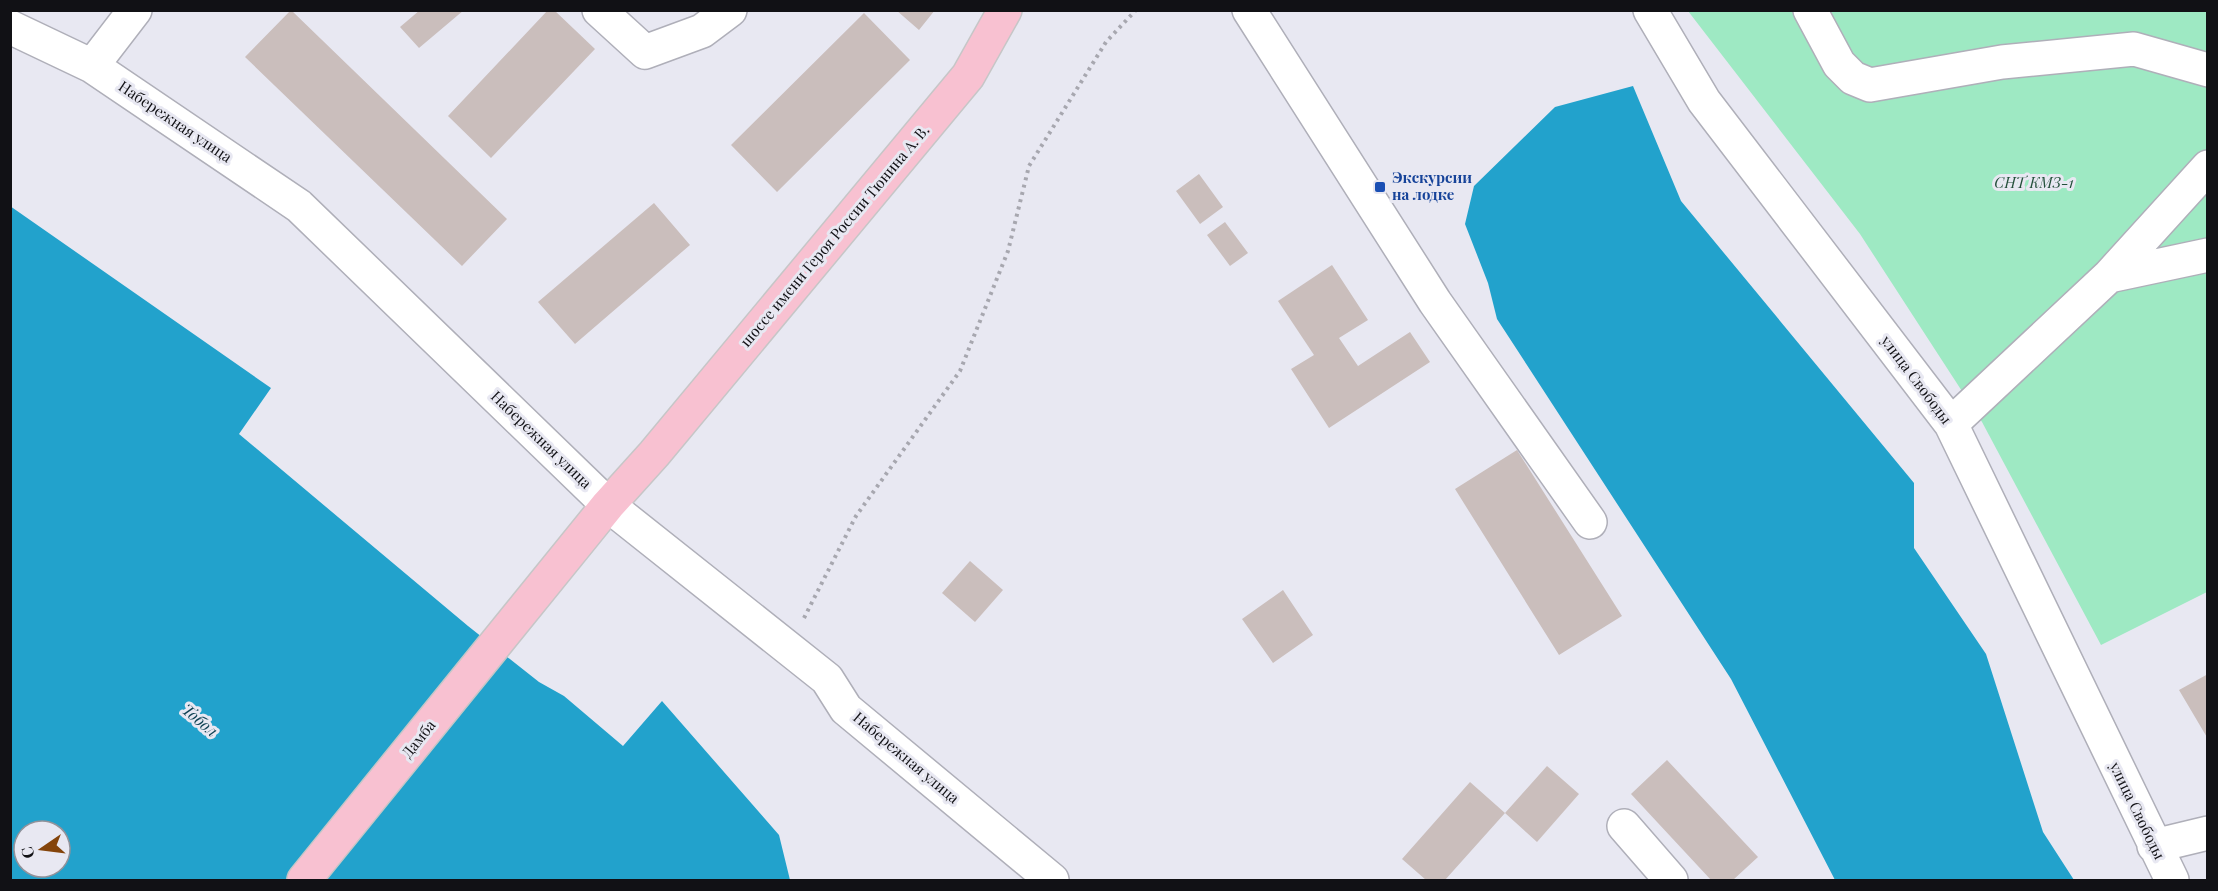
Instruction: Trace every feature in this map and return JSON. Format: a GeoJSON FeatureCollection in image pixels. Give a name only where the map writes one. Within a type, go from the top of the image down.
{"type":"FeatureCollection","features":[{"type":"Feature","properties":{"kind":"main road","name":"шоссе имени Героя России Тюнина А. В."},"geometry":{"type":"LineString","coordinates":[[608,505],[654,454],[968,76],[1005,10]]}},
{"type":"Feature","properties":{"kind":"main road","name":"Дамба"},"geometry":{"type":"LineString","coordinates":[[303,880],[608,505]]}},
{"type":"Feature","properties":{"kind":"street"},"geometry":{"type":"LineString","coordinates":[[92,66],[135,10]]}},
{"type":"Feature","properties":{"kind":"street"},"geometry":{"type":"LineString","coordinates":[[599,10],[645,52],[702,31],[730,10]]}},
{"type":"Feature","properties":{"kind":"street"},"geometry":{"type":"LineString","coordinates":[[1249,10],[1435,302],[1590,522]]}},
{"type":"Feature","properties":{"kind":"street","name":"улица Свободы"},"geometry":{"type":"LineString","coordinates":[[1650,10],[1704,101],[1951,424],[2172,880]]}},
{"type":"Feature","properties":{"kind":"street"},"geometry":{"type":"LineString","coordinates":[[1810,10],[1839,64],[1853,78],[1870,85],[2002,62],[2134,49],[2208,70]]}},
{"type":"Feature","properties":{"kind":"street","name":"Набережная улица"},"geometry":{"type":"LineString","coordinates":[[10,27],[92,66],[299,206],[608,505],[827,679],[846,709],[1052,880]]}},
{"type":"Feature","properties":{"kind":"street"},"geometry":{"type":"LineString","coordinates":[[1951,424],[2109,276],[2208,167]]}},
{"type":"Feature","properties":{"kind":"street"},"geometry":{"type":"LineString","coordinates":[[2109,276],[2208,255]]}},
{"type":"Feature","properties":{"kind":"street"},"geometry":{"type":"LineString","coordinates":[[1624,826],[1671,880]]}},
{"type":"Feature","properties":{"kind":"street"},"geometry":{"type":"LineString","coordinates":[[2154,846],[2208,833]]}},
{"type":"Feature","properties":{"kind":"path"},"geometry":{"type":"LineString","coordinates":[[788,648],[856,516],[960,371],[1008,251],[1029,166],[1106,42],[1136,10]]}},
{"type":"Feature","properties":{"kind":"green space","name":"СНТ КМЗ-1"},"geometry":{"type":"Polygon","coordinates":[[[1688,11],[2207,11],[2207,592],[2101,645],[1982,422],[1860,234],[1688,11]]]}},
{"type":"Feature","properties":{"kind":"water"},"geometry":{"type":"Polygon","coordinates":[[[1633,86],[1681,201],[1914,483],[1914,548],[1986,654],[2043,832],[2074,880],[1835,880],[1731,679],[1497,319],[1488,283],[1465,224],[1474,186],[1555,107],[1633,86]]]}},
{"type":"Feature","properties":{"kind":"water","name":"Тобол"},"geometry":{"type":"Polygon","coordinates":[[[10,206],[271,388],[239,434],[468,626],[539,682],[564,696],[623,746],[662,701],[779,835],[790,880],[11,880],[10,206]]]}},
{"type":"Feature","properties":{"kind":"building"},"geometry":{"type":"Polygon","coordinates":[[[291,10],[507,219],[462,266],[245,57],[291,10]]]}},
{"type":"Feature","properties":{"kind":"building"},"geometry":{"type":"Polygon","coordinates":[[[420,10],[464,10],[419,48],[400,27],[420,10]]]}},
{"type":"Feature","properties":{"kind":"building"},"geometry":{"type":"Polygon","coordinates":[[[548,10],[554,10],[595,49],[491,158],[448,116],[548,10]]]}},
{"type":"Feature","properties":{"kind":"building"},"geometry":{"type":"Polygon","coordinates":[[[896,10],[935,10],[919,30],[896,10]]]}},
{"type":"Feature","properties":{"kind":"building"},"geometry":{"type":"Polygon","coordinates":[[[864,13],[910,60],[777,192],[731,145],[864,13]]]}},
{"type":"Feature","properties":{"kind":"building"},"geometry":{"type":"Polygon","coordinates":[[[1199,174],[1223,207],[1200,224],[1176,191],[1199,174]]]}},
{"type":"Feature","properties":{"kind":"building"},"geometry":{"type":"Polygon","coordinates":[[[654,203],[690,245],[575,344],[538,302],[654,203]]]}},
{"type":"Feature","properties":{"kind":"building"},"geometry":{"type":"Polygon","coordinates":[[[1225,222],[1248,253],[1230,266],[1207,235],[1225,222]]]}},
{"type":"Feature","properties":{"kind":"building"},"geometry":{"type":"Polygon","coordinates":[[[1332,265],[1368,320],[1339,338],[1358,366],[1410,332],[1430,362],[1329,428],[1291,369],[1314,355],[1278,301],[1332,265]]]}},
{"type":"Feature","properties":{"kind":"building"},"geometry":{"type":"Polygon","coordinates":[[[1517,450],[1622,616],[1559,655],[1455,489],[1517,450]]]}},
{"type":"Feature","properties":{"kind":"building"},"geometry":{"type":"Polygon","coordinates":[[[970,561],[1003,590],[975,622],[942,593],[970,561]]]}},
{"type":"Feature","properties":{"kind":"building"},"geometry":{"type":"Polygon","coordinates":[[[1283,590],[1313,635],[1273,663],[1242,619],[1283,590]]]}},
{"type":"Feature","properties":{"kind":"building"},"geometry":{"type":"Polygon","coordinates":[[[2208,674],[2208,739],[2179,690],[2208,674]]]}},
{"type":"Feature","properties":{"kind":"building"},"geometry":{"type":"Polygon","coordinates":[[[1667,760],[1758,857],[1733,880],[1711,880],[1631,794],[1667,760]]]}},
{"type":"Feature","properties":{"kind":"building"},"geometry":{"type":"Polygon","coordinates":[[[1547,766],[1579,794],[1537,842],[1505,813],[1547,766]]]}},
{"type":"Feature","properties":{"kind":"building"},"geometry":{"type":"Polygon","coordinates":[[[1470,782],[1505,813],[1445,880],[1426,880],[1402,859],[1470,782]]]}},
{"type":"Feature","properties":{"kind":"place","name":"Экскурсии на лодке"},"geometry":{"type":"Point","coordinates":[1380,187]}}]}
